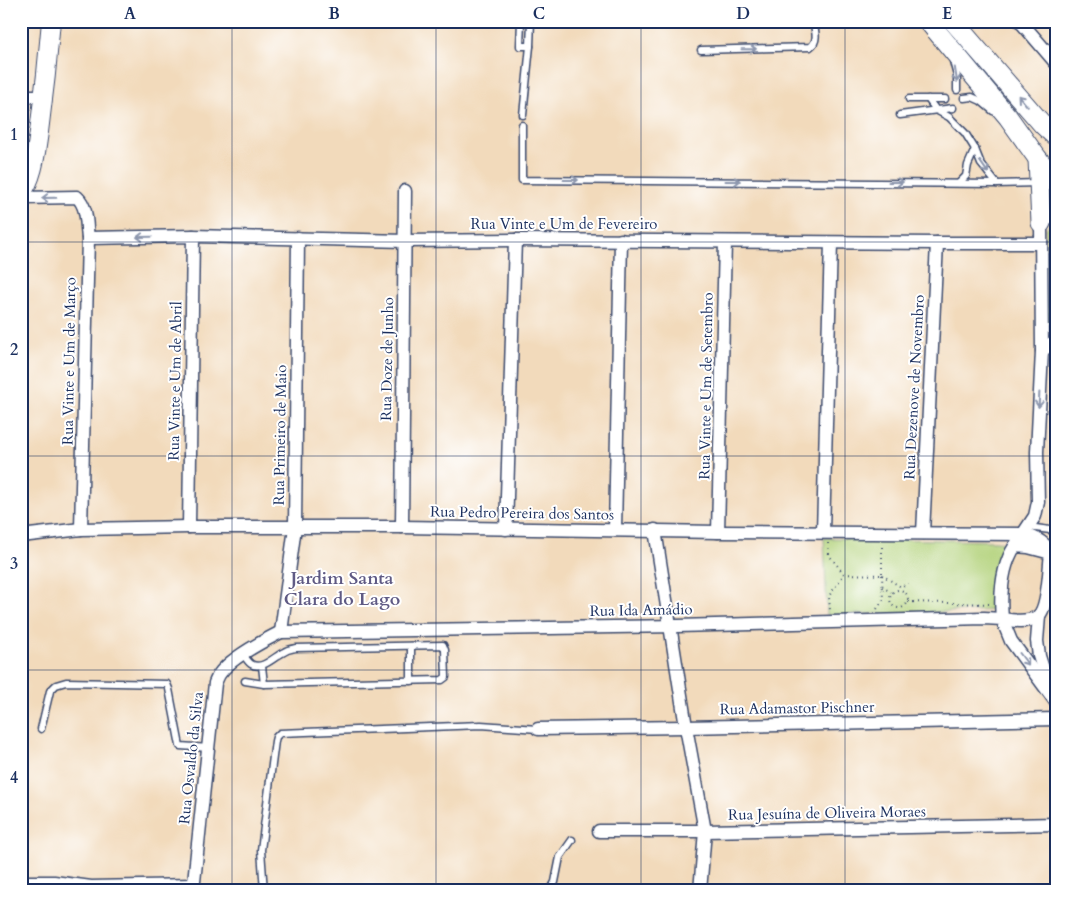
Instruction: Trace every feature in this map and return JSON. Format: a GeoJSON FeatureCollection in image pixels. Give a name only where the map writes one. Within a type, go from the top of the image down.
{"type":"FeatureCollection","features":[{"type":"Feature","properties":{"kind":"main road"},"geometry":{"type":"LineString","coordinates":[[953,21],[1043,125],[1056,137]]}},
{"type":"Feature","properties":{"kind":"main road"},"geometry":{"type":"LineString","coordinates":[[932,25],[1038,158],[1047,182],[1048,219]]}},
{"type":"Feature","properties":{"kind":"street"},"geometry":{"type":"LineString","coordinates":[[21,194],[28,182],[34,163],[44,96],[51,21]]}},
{"type":"Feature","properties":{"kind":"street"},"geometry":{"type":"LineString","coordinates":[[1020,21],[1056,63]]}},
{"type":"Feature","properties":{"kind":"street"},"geometry":{"type":"LineString","coordinates":[[21,96],[44,96]]}},
{"type":"Feature","properties":{"kind":"street","name":"Rua Doze de Junho"},"geometry":{"type":"LineString","coordinates":[[402,527],[405,191]]}},
{"type":"Feature","properties":{"kind":"street","name":"Rua Vinte e Um de Março"},"geometry":{"type":"LineString","coordinates":[[21,198],[77,197],[84,206],[88,238],[81,529]]}},
{"type":"Feature","properties":{"kind":"street"},"geometry":{"type":"LineString","coordinates":[[1048,219],[1041,242],[1042,351],[1037,452],[1038,502],[1035,516],[1010,554],[1002,586],[1001,604],[1002,619],[1011,641],[1054,699]]}},
{"type":"Feature","properties":{"kind":"street","name":"Rua Vinte e Um de Fevereiro"},"geometry":{"type":"LineString","coordinates":[[88,238],[193,236],[405,241],[1041,242]]}},
{"type":"Feature","properties":{"kind":"street","name":"Rua Vinte e Um de Abril"},"geometry":{"type":"LineString","coordinates":[[189,527],[193,236]]}},
{"type":"Feature","properties":{"kind":"street","name":"Rua Primeiro de Maio"},"geometry":{"type":"LineString","coordinates":[[280,632],[295,527],[298,238]]}},
{"type":"Feature","properties":{"kind":"street"},"geometry":{"type":"LineString","coordinates":[[506,529],[515,240]]}},
{"type":"Feature","properties":{"kind":"street"},"geometry":{"type":"LineString","coordinates":[[615,530],[621,240]]}},
{"type":"Feature","properties":{"kind":"street","name":"Rua Vinte e Um de Setembro"},"geometry":{"type":"LineString","coordinates":[[718,532],[726,242]]}},
{"type":"Feature","properties":{"kind":"street"},"geometry":{"type":"LineString","coordinates":[[823,532],[832,243]]}},
{"type":"Feature","properties":{"kind":"street","name":"Rua Dezenove de Novembro"},"geometry":{"type":"LineString","coordinates":[[923,533],[937,243]]}},
{"type":"Feature","properties":{"kind":"street"},"geometry":{"type":"LineString","coordinates":[[1042,351],[1056,340]]}},
{"type":"Feature","properties":{"kind":"street","name":"Rua Pedro Pereira dos Santos"},"geometry":{"type":"LineString","coordinates":[[21,536],[81,529],[189,527],[402,527],[923,533],[1025,531]]}},
{"type":"Feature","properties":{"kind":"street"},"geometry":{"type":"LineString","coordinates":[[655,530],[686,727],[705,831],[700,891]]}},
{"type":"Feature","properties":{"kind":"street"},"geometry":{"type":"LineString","coordinates":[[1025,531],[1045,544],[1053,553],[1052,586],[1038,616],[1037,641],[1039,656],[1054,699]]}},
{"type":"Feature","properties":{"kind":"street"},"geometry":{"type":"LineString","coordinates":[[1015,546],[1053,553]]}},
{"type":"Feature","properties":{"kind":"street","name":"Rua Ida Amádio"},"geometry":{"type":"LineString","coordinates":[[280,632],[670,626],[984,618],[1016,621],[1029,620],[1038,616]]}},
{"type":"Feature","properties":{"kind":"street","name":"Rua Osvaldo da Silva"},"geometry":{"type":"LineString","coordinates":[[193,888],[216,682],[219,674],[227,666],[256,645],[280,632]]}},
{"type":"Feature","properties":{"kind":"street","name":"Rua Adamastor Pischner"},"geometry":{"type":"LineString","coordinates":[[538,728],[686,727],[1056,719]]}},
{"type":"Feature","properties":{"kind":"street","name":"Rua Jesuína de Oliveira Moraes"},"geometry":{"type":"LineString","coordinates":[[599,831],[705,831],[1056,824]]}},
{"type":"Feature","properties":{"kind":"street"},"geometry":{"type":"LineString","coordinates":[[21,882],[54,882],[91,889],[193,888]]}},
{"type":"Feature","properties":{"kind":"lane"},"geometry":{"type":"LineString","coordinates":[[520,21],[520,46],[530,46]]}},
{"type":"Feature","properties":{"kind":"lane"},"geometry":{"type":"LineString","coordinates":[[522,115],[531,21]]}},
{"type":"Feature","properties":{"kind":"lane"},"geometry":{"type":"LineString","coordinates":[[701,50],[810,47],[814,45],[816,39],[813,21]]}},
{"type":"Feature","properties":{"kind":"lane"},"geometry":{"type":"LineString","coordinates":[[932,25],[952,58],[957,76],[957,90]]}},
{"type":"Feature","properties":{"kind":"lane"},"geometry":{"type":"LineString","coordinates":[[964,98],[972,97],[981,101],[1022,136]]}},
{"type":"Feature","properties":{"kind":"lane"},"geometry":{"type":"LineString","coordinates":[[909,99],[945,100]]}},
{"type":"Feature","properties":{"kind":"lane"},"geometry":{"type":"LineString","coordinates":[[928,99],[936,110],[957,124],[965,133],[975,148],[981,164],[997,184]]}},
{"type":"Feature","properties":{"kind":"lane"},"geometry":{"type":"LineString","coordinates":[[900,115],[952,108]]}},
{"type":"Feature","properties":{"kind":"lane"},"geometry":{"type":"LineString","coordinates":[[522,125],[522,180],[997,184],[1047,182]]}},
{"type":"Feature","properties":{"kind":"lane"},"geometry":{"type":"LineString","coordinates":[[959,183],[966,176],[968,164],[975,148]]}},
{"type":"Feature","properties":{"kind":"lane"},"geometry":{"type":"LineString","coordinates":[[1025,531],[1056,528]]}},
{"type":"Feature","properties":{"kind":"lane"},"geometry":{"type":"LineString","coordinates":[[243,654],[251,664],[262,666],[289,649],[296,648],[443,645],[445,650],[446,677],[442,680],[264,684],[245,681]]}},
{"type":"Feature","properties":{"kind":"lane"},"geometry":{"type":"LineString","coordinates":[[411,646],[411,681]]}},
{"type":"Feature","properties":{"kind":"lane"},"geometry":{"type":"LineString","coordinates":[[262,666],[264,684]]}},
{"type":"Feature","properties":{"kind":"lane"},"geometry":{"type":"LineString","coordinates":[[41,730],[50,692],[56,685],[66,682],[166,684],[169,688],[180,746],[209,748]]}},
{"type":"Feature","properties":{"kind":"lane"},"geometry":{"type":"LineString","coordinates":[[264,891],[260,850],[275,742],[276,737],[280,733],[481,725],[538,728]]}},
{"type":"Feature","properties":{"kind":"lane"},"geometry":{"type":"LineString","coordinates":[[550,891],[555,882],[560,857],[572,840]]}},
{"type":"Feature","properties":{"kind":"path"},"geometry":{"type":"LineString","coordinates":[[875,612],[882,600],[882,542]]}},
{"type":"Feature","properties":{"kind":"path"},"geometry":{"type":"LineString","coordinates":[[829,555],[844,574]]}},
{"type":"Feature","properties":{"kind":"path"},"geometry":{"type":"LineString","coordinates":[[844,574],[882,575],[901,587],[908,583]]}},
{"type":"Feature","properties":{"kind":"path"},"geometry":{"type":"LineString","coordinates":[[830,612],[829,596],[844,574]]}},
{"type":"Feature","properties":{"kind":"path"},"geometry":{"type":"LineString","coordinates":[[882,587],[892,593]]}},
{"type":"Feature","properties":{"kind":"path"},"geometry":{"type":"LineString","coordinates":[[896,589],[899,589],[905,591],[908,596],[908,602],[903,607],[897,608],[892,605],[889,598],[896,589]]}},
{"type":"Feature","properties":{"kind":"path"},"geometry":{"type":"LineString","coordinates":[[908,602],[1001,604]]}},
{"type":"Feature","properties":{"kind":"green space"},"geometry":{"type":"Polygon","coordinates":[[[1056,217],[1056,330],[1046,323],[1046,229],[1056,217]]]}},
{"type":"Feature","properties":{"kind":"green space"},"geometry":{"type":"Polygon","coordinates":[[[824,538],[1001,542],[1004,546],[993,610],[827,615],[824,538]]]}},
{"type":"Feature","properties":{"kind":"district","name":"Jardim Santa Clara do Lago"},"geometry":{"type":"Point","coordinates":[342,588]}}]}
